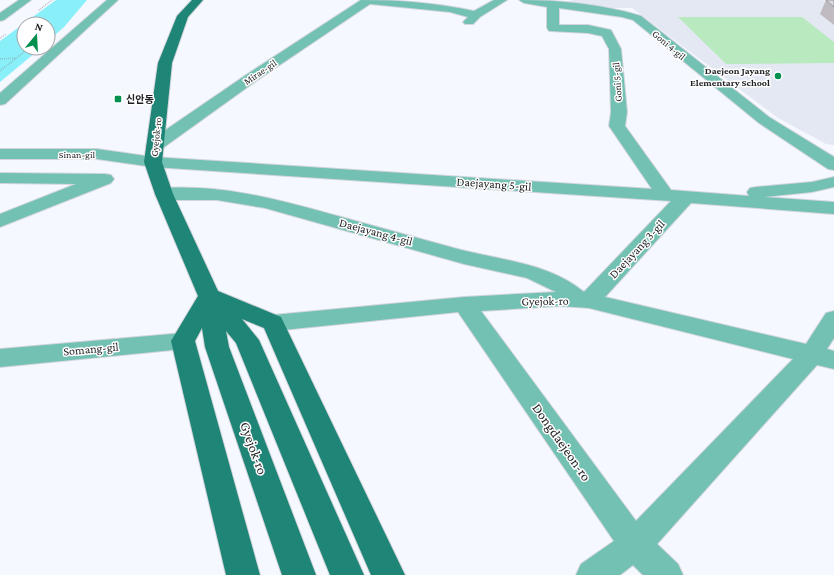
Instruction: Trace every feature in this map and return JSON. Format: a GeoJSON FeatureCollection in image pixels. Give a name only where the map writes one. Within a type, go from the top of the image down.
{"type":"FeatureCollection","features":[{"type":"Feature","properties":{"kind":"main road","name":"Gyejok-ro"},"geometry":{"type":"LineString","coordinates":[[198,0],[183,16],[165,63],[153,154],[164,194],[209,296],[217,347],[300,575]]}},
{"type":"Feature","properties":{"kind":"main road","name":"Gyejok-ro"},"geometry":{"type":"LineString","coordinates":[[209,296],[247,340],[347,575]]}},
{"type":"Feature","properties":{"kind":"main road"},"geometry":{"type":"LineString","coordinates":[[243,575],[183,341],[209,296],[272,322],[388,575]]}},
{"type":"Feature","properties":{"kind":"street"},"geometry":{"type":"LineString","coordinates":[[0,18],[26,0]]}},
{"type":"Feature","properties":{"kind":"street"},"geometry":{"type":"LineString","coordinates":[[0,101],[113,0]]}},
{"type":"Feature","properties":{"kind":"street"},"geometry":{"type":"LineString","coordinates":[[368,0],[450,10],[472,18],[502,0]]}},
{"type":"Feature","properties":{"kind":"street","name":"Mirae-gil"},"geometry":{"type":"LineString","coordinates":[[153,154],[251,78],[368,0]]}},
{"type":"Feature","properties":{"kind":"street","name":"Goni 4-gil"},"geometry":{"type":"LineString","coordinates":[[524,0],[623,14],[637,18],[764,120],[833,163]]}},
{"type":"Feature","properties":{"kind":"street","name":"Goni 5-gil"},"geometry":{"type":"LineString","coordinates":[[553,4],[553,28],[588,29],[607,33],[615,49],[619,112],[617,126],[676,196]]}},
{"type":"Feature","properties":{"kind":"street","name":"Sinan-gil"},"geometry":{"type":"LineString","coordinates":[[0,154],[153,154]]}},
{"type":"Feature","properties":{"kind":"street","name":"Daejayang 5-gil"},"geometry":{"type":"LineString","coordinates":[[153,154],[834,208]]}},
{"type":"Feature","properties":{"kind":"street"},"geometry":{"type":"LineString","coordinates":[[0,178],[105,180],[0,221]]}},
{"type":"Feature","properties":{"kind":"street"},"geometry":{"type":"LineString","coordinates":[[735,200],[760,190],[812,187],[834,182]]}},
{"type":"Feature","properties":{"kind":"street","name":"Daejayang 4-gil"},"geometry":{"type":"LineString","coordinates":[[164,194],[212,192],[240,196],[269,203],[472,259],[534,273],[564,287],[584,301]]}},
{"type":"Feature","properties":{"kind":"street","name":"Daejayang 3-gil"},"geometry":{"type":"LineString","coordinates":[[584,301],[676,196]]}},
{"type":"Feature","properties":{"kind":"street","name":"Gyejok-ro"},"geometry":{"type":"LineString","coordinates":[[272,322],[464,304],[560,299],[584,301],[823,357]]}},
{"type":"Feature","properties":{"kind":"street","name":"Dongdaejeon-ro"},"geometry":{"type":"LineString","coordinates":[[464,304],[635,545],[666,575]]}},
{"type":"Feature","properties":{"kind":"street"},"geometry":{"type":"LineString","coordinates":[[593,575],[635,545],[823,357],[834,319]]}},
{"type":"Feature","properties":{"kind":"street","name":"Somang-gil"},"geometry":{"type":"LineString","coordinates":[[0,358],[183,341]]}},
{"type":"Feature","properties":{"kind":"path"},"geometry":{"type":"LineString","coordinates":[[0,71],[19,56]]}},
{"type":"Feature","properties":{"kind":"path"},"geometry":{"type":"LineString","coordinates":[[0,59],[23,58]]}},
{"type":"Feature","properties":{"kind":"shaded area","name":"Daejeon Jayang Elementary School"},"geometry":{"type":"Polygon","coordinates":[[[572,0],[834,0],[834,145],[826,144],[778,118],[632,8],[602,8],[569,3],[572,0]]]}},
{"type":"Feature","properties":{"kind":"green space"},"geometry":{"type":"Polygon","coordinates":[[[678,17],[802,17],[834,42],[834,63],[726,64],[678,17]]]}},
{"type":"Feature","properties":{"kind":"water"},"geometry":{"type":"Polygon","coordinates":[[[56,0],[87,0],[56,34],[56,16],[34,16],[56,0]]]}},
{"type":"Feature","properties":{"kind":"water"},"geometry":{"type":"Polygon","coordinates":[[[16,29],[16,56],[31,56],[0,82],[0,41],[16,29]]]}},
{"type":"Feature","properties":{"kind":"building"},"geometry":{"type":"Polygon","coordinates":[[[826,0],[834,0],[834,7],[826,0]]]}},
{"type":"Feature","properties":{"kind":"place","name":"Daejeon Jayang Elementary School"},"geometry":{"type":"Point","coordinates":[778,76]}},
{"type":"Feature","properties":{"kind":"place","name":"신안동"},"geometry":{"type":"Point","coordinates":[118,99]}}]}
